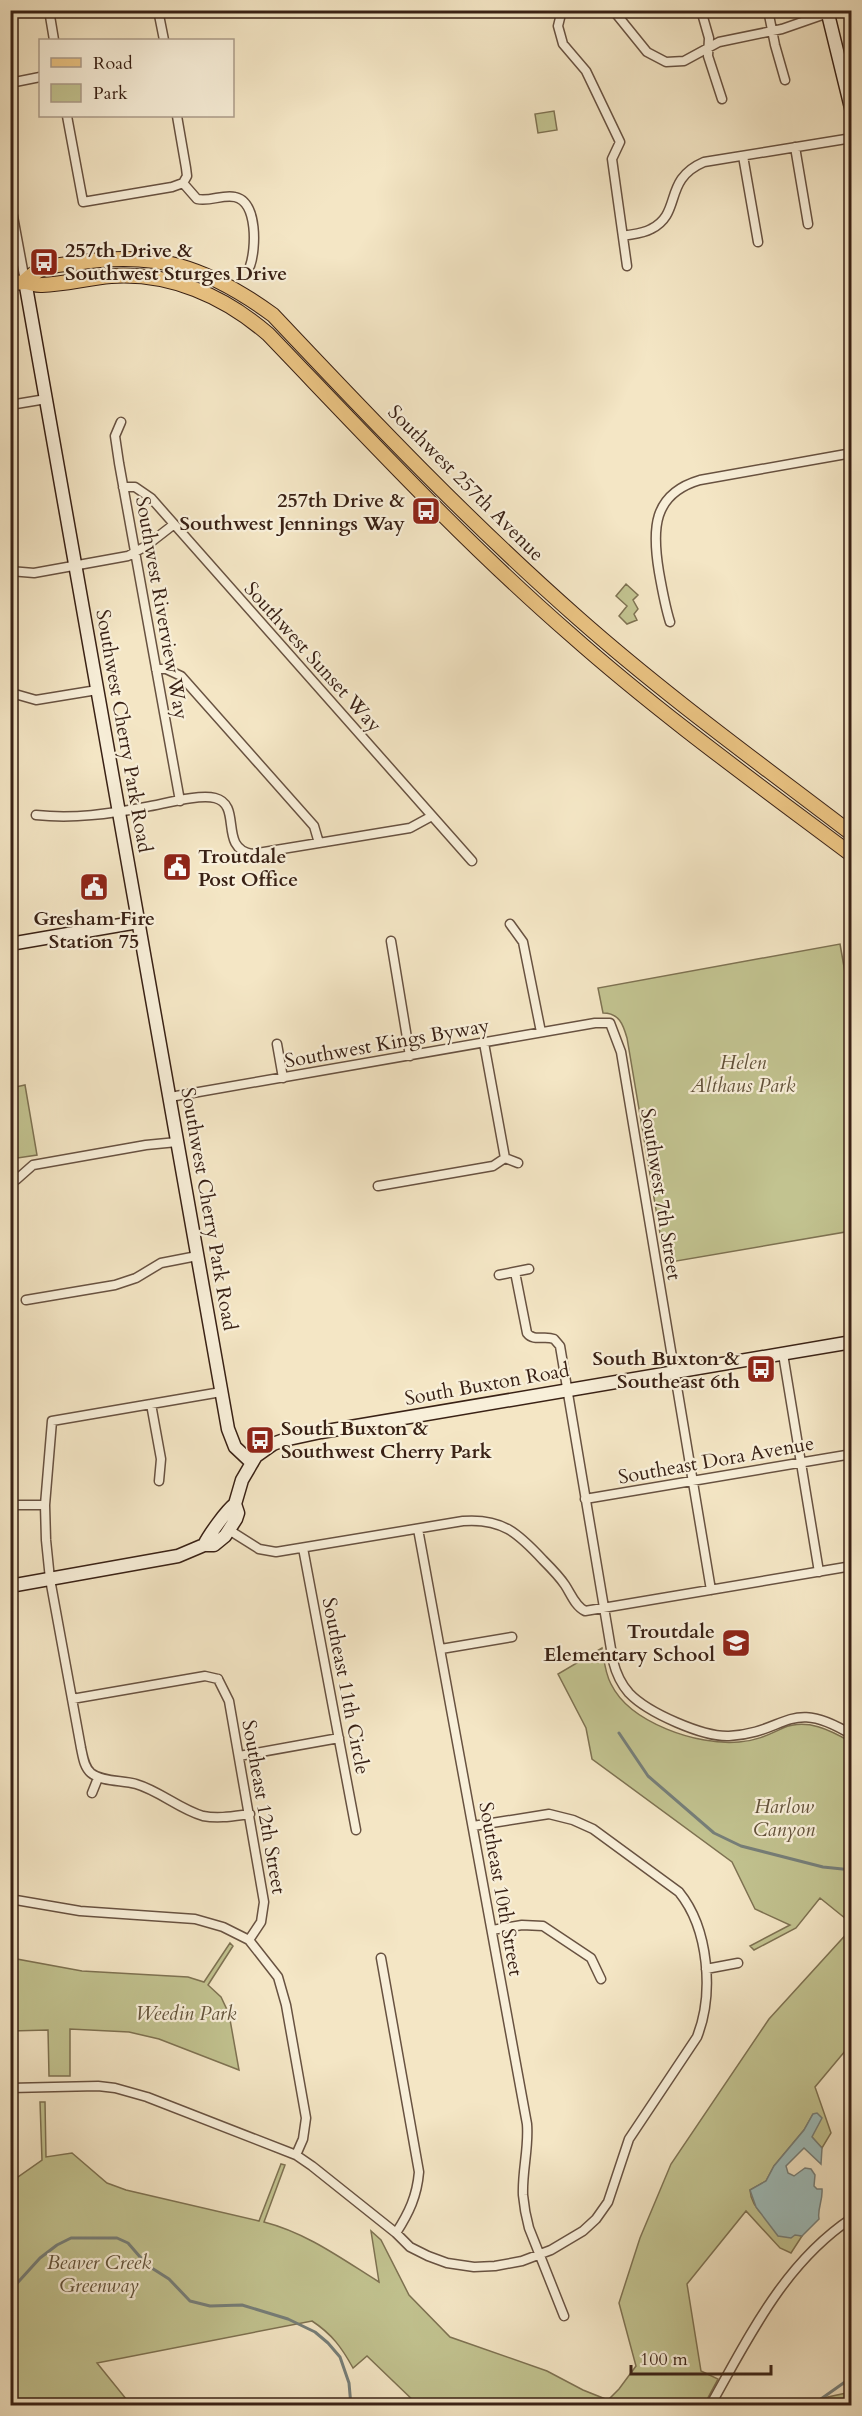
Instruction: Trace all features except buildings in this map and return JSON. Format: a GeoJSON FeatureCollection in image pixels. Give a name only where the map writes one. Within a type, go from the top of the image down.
{"type":"FeatureCollection","features":[{"type":"Feature","properties":{"kind":"main road","name":"Southwest 257th Avenue"},"geometry":{"type":"LineString","coordinates":[[25,282],[36,269],[101,259],[136,259],[174,264],[195,270],[243,293],[273,315],[464,512],[577,617],[682,705],[852,834]]}},
{"type":"Feature","properties":{"kind":"main road","name":"Southwest 257th Avenue"},"geometry":{"type":"LineString","coordinates":[[10,284],[25,282],[39,286],[111,276],[161,279],[198,290],[237,309],[268,334],[454,526],[561,627],[655,705],[852,855]]}},
{"type":"Feature","properties":{"kind":"street"},"geometry":{"type":"LineString","coordinates":[[49,10],[54,39]]}},
{"type":"Feature","properties":{"kind":"street"},"geometry":{"type":"LineString","coordinates":[[159,10],[164,39]]}},
{"type":"Feature","properties":{"kind":"street"},"geometry":{"type":"LineString","coordinates":[[562,10],[558,26],[563,44],[586,71],[620,142],[612,159],[627,266]]}},
{"type":"Feature","properties":{"kind":"street"},"geometry":{"type":"LineString","coordinates":[[613,10],[647,52],[666,62],[684,61],[708,47],[729,39],[772,32],[828,12],[852,112]]}},
{"type":"Feature","properties":{"kind":"street"},"geometry":{"type":"LineString","coordinates":[[701,10],[709,38],[708,56],[722,99]]}},
{"type":"Feature","properties":{"kind":"street"},"geometry":{"type":"LineString","coordinates":[[768,10],[785,80]]}},
{"type":"Feature","properties":{"kind":"street"},"geometry":{"type":"LineString","coordinates":[[10,83],[39,77]]}},
{"type":"Feature","properties":{"kind":"street"},"geometry":{"type":"LineString","coordinates":[[67,117],[83,202],[183,183],[187,176],[177,117]]}},
{"type":"Feature","properties":{"kind":"street"},"geometry":{"type":"LineString","coordinates":[[623,236],[641,233],[660,223],[668,213],[678,182],[694,167],[704,162],[852,138]]}},
{"type":"Feature","properties":{"kind":"street"},"geometry":{"type":"LineString","coordinates":[[795,147],[808,224]]}},
{"type":"Feature","properties":{"kind":"street"},"geometry":{"type":"LineString","coordinates":[[743,156],[758,242]]}},
{"type":"Feature","properties":{"kind":"street"},"geometry":{"type":"LineString","coordinates":[[183,183],[197,200],[235,197],[249,207],[253,219],[253,256],[250,266]]}},
{"type":"Feature","properties":{"kind":"street"},"geometry":{"type":"LineString","coordinates":[[11,204],[25,282]]}},
{"type":"Feature","properties":{"kind":"street","name":"Southwest Cherry Park Road"},"geometry":{"type":"LineString","coordinates":[[25,282],[231,1439],[240,1453],[252,1462]]}},
{"type":"Feature","properties":{"kind":"street"},"geometry":{"type":"LineString","coordinates":[[10,405],[46,399]]}},
{"type":"Feature","properties":{"kind":"street","name":"Southwest Riverview Way"},"geometry":{"type":"LineString","coordinates":[[121,422],[115,436],[134,554],[180,801]]}},
{"type":"Feature","properties":{"kind":"street"},"geometry":{"type":"LineString","coordinates":[[670,622],[665,608],[654,537],[657,518],[674,494],[692,482],[700,480],[852,453]]}},
{"type":"Feature","properties":{"kind":"street","name":"Southwest Sunset Way"},"geometry":{"type":"LineString","coordinates":[[123,487],[129,486],[142,490],[472,861]]}},
{"type":"Feature","properties":{"kind":"street"},"geometry":{"type":"LineString","coordinates":[[10,571],[34,573],[134,554],[173,525]]}},
{"type":"Feature","properties":{"kind":"street"},"geometry":{"type":"LineString","coordinates":[[156,669],[166,669],[181,676],[314,826],[319,843]]}},
{"type":"Feature","properties":{"kind":"street"},"geometry":{"type":"LineString","coordinates":[[15,694],[36,700],[97,690]]}},
{"type":"Feature","properties":{"kind":"street"},"geometry":{"type":"LineString","coordinates":[[36,815],[94,816],[208,797],[223,802],[229,814],[236,846],[248,854],[410,828],[432,816]]}},
{"type":"Feature","properties":{"kind":"street"},"geometry":{"type":"LineString","coordinates":[[10,944],[138,922]]}},
{"type":"Feature","properties":{"kind":"street"},"geometry":{"type":"LineString","coordinates":[[510,924],[523,942],[541,1032]]}},
{"type":"Feature","properties":{"kind":"street"},"geometry":{"type":"LineString","coordinates":[[391,941],[410,1056]]}},
{"type":"Feature","properties":{"kind":"street","name":"Southwest Kings Byway"},"geometry":{"type":"LineString","coordinates":[[170,1097],[541,1032],[610,1023]]}},
{"type":"Feature","properties":{"kind":"street","name":"Southwest 7th Street"},"geometry":{"type":"LineString","coordinates":[[610,1023],[621,1052],[711,1590]]}},
{"type":"Feature","properties":{"kind":"street"},"geometry":{"type":"LineString","coordinates":[[484,1043],[505,1158]]}},
{"type":"Feature","properties":{"kind":"street"},"geometry":{"type":"LineString","coordinates":[[277,1044],[283,1078]]}},
{"type":"Feature","properties":{"kind":"street"},"geometry":{"type":"LineString","coordinates":[[16,1180],[33,1165],[146,1145],[177,1142]]}},
{"type":"Feature","properties":{"kind":"street"},"geometry":{"type":"LineString","coordinates":[[505,1158],[518,1163]]}},
{"type":"Feature","properties":{"kind":"street"},"geometry":{"type":"LineString","coordinates":[[378,1186],[493,1166],[505,1158]]}},
{"type":"Feature","properties":{"kind":"street"},"geometry":{"type":"LineString","coordinates":[[26,1300],[115,1285],[136,1278],[162,1263],[197,1256]]}},
{"type":"Feature","properties":{"kind":"street"},"geometry":{"type":"LineString","coordinates":[[500,1275],[529,1269]]}},
{"type":"Feature","properties":{"kind":"street"},"geometry":{"type":"LineString","coordinates":[[515,1272],[527,1333],[530,1336],[550,1337],[558,1342],[613,1661],[619,1678],[635,1699],[654,1711],[699,1731],[717,1736],[742,1735],[781,1720],[802,1717],[830,1722],[852,1735]]}},
{"type":"Feature","properties":{"kind":"street","name":"South Buxton Road"},"geometry":{"type":"LineString","coordinates":[[204,1545],[208,1535],[235,1504],[243,1480],[256,1456],[273,1444],[296,1437],[852,1342]]}},
{"type":"Feature","properties":{"kind":"street"},"geometry":{"type":"LineString","coordinates":[[783,1354],[819,1572]]}},
{"type":"Feature","properties":{"kind":"street"},"geometry":{"type":"LineString","coordinates":[[222,1392],[52,1421],[45,1505],[46,1540],[50,1579],[84,1763],[90,1772],[98,1778],[123,1781],[149,1789],[203,1816],[226,1817],[250,1814]]}},
{"type":"Feature","properties":{"kind":"street"},"geometry":{"type":"LineString","coordinates":[[151,1404],[161,1459],[159,1481]]}},
{"type":"Feature","properties":{"kind":"street","name":"Southeast Dora Avenue"},"geometry":{"type":"LineString","coordinates":[[585,1499],[852,1454]]}},
{"type":"Feature","properties":{"kind":"street","name":"South Buxton Road"},"geometry":{"type":"LineString","coordinates":[[229,1530],[238,1513],[235,1504]]}},
{"type":"Feature","properties":{"kind":"street"},"geometry":{"type":"LineString","coordinates":[[10,1505],[45,1505]]}},
{"type":"Feature","properties":{"kind":"street"},"geometry":{"type":"LineString","coordinates":[[10,1586],[178,1556],[204,1545],[214,1545],[229,1530],[248,1544],[267,1552],[276,1552],[477,1520],[503,1526],[524,1539],[563,1582],[580,1608],[588,1611],[852,1566]]}},
{"type":"Feature","properties":{"kind":"street","name":"Southeast 10th Street"},"geometry":{"type":"LineString","coordinates":[[418,1529],[526,2124],[527,2146],[523,2195],[526,2214],[539,2255],[564,2316]]}},
{"type":"Feature","properties":{"kind":"street","name":"Southeast 11th Circle"},"geometry":{"type":"LineString","coordinates":[[303,1548],[356,1830]]}},
{"type":"Feature","properties":{"kind":"street"},"geometry":{"type":"LineString","coordinates":[[441,1649],[512,1637]]}},
{"type":"Feature","properties":{"kind":"street","name":"Southeast 12th Street"},"geometry":{"type":"LineString","coordinates":[[72,1699],[219,1675],[229,1701],[250,1814],[264,1911],[261,1922],[249,1940]]}},
{"type":"Feature","properties":{"kind":"street"},"geometry":{"type":"LineString","coordinates":[[239,1755],[339,1738]]}},
{"type":"Feature","properties":{"kind":"street"},"geometry":{"type":"LineString","coordinates":[[92,1793],[98,1778]]}},
{"type":"Feature","properties":{"kind":"street"},"geometry":{"type":"LineString","coordinates":[[10,2088],[115,2088],[147,2097],[296,2156],[312,2166],[396,2233],[410,2247],[447,2263],[474,2267],[495,2266],[539,2255],[565,2244],[596,2219],[608,2202],[629,2139],[697,2037],[706,2006],[706,1969],[694,1917],[683,1897],[668,1882],[593,1829],[573,1820],[549,1814],[473,1826]]}},
{"type":"Feature","properties":{"kind":"street"},"geometry":{"type":"LineString","coordinates":[[10,1899],[80,1911],[195,1919],[223,1927],[249,1940],[278,1977],[286,2005],[306,2118],[303,2139],[296,2156]]}},
{"type":"Feature","properties":{"kind":"street"},"geometry":{"type":"LineString","coordinates":[[492,1930],[522,1925],[543,1926],[591,1958],[601,1979]]}},
{"type":"Feature","properties":{"kind":"street"},"geometry":{"type":"LineString","coordinates":[[381,1958],[419,2172],[418,2187],[410,2210],[396,2233]]}},
{"type":"Feature","properties":{"kind":"street"},"geometry":{"type":"LineString","coordinates":[[706,1969],[738,1963]]}},
{"type":"Feature","properties":{"kind":"street"},"geometry":{"type":"LineString","coordinates":[[710,2406],[746,2339],[797,2267],[820,2242],[852,2218]]}},
{"type":"Feature","properties":{"kind":"green space"},"geometry":{"type":"Polygon","coordinates":[[[554,111],[557,130],[538,133],[535,114],[554,111]]]}},
{"type":"Feature","properties":{"kind":"green space"},"geometry":{"type":"Polygon","coordinates":[[[626,584],[638,595],[633,600],[638,609],[634,614],[637,620],[627,624],[619,616],[627,606],[616,596],[626,584]]]}},
{"type":"Feature","properties":{"kind":"green space","name":"Helen Althaus Park"},"geometry":{"type":"Polygon","coordinates":[[[840,944],[852,1012],[851,1231],[665,1263],[627,1038],[620,1020],[613,1015],[603,1013],[598,988],[840,944]]]}},
{"type":"Feature","properties":{"kind":"green space"},"geometry":{"type":"Polygon","coordinates":[[[25,1085],[37,1155],[11,1159],[11,1088],[25,1085]]]}},
{"type":"Feature","properties":{"kind":"green space","name":"Harlow Canyon"},"geometry":{"type":"Polygon","coordinates":[[[602,1648],[607,1675],[620,1698],[649,1721],[685,1736],[704,1740],[739,1742],[756,1739],[792,1725],[801,1724],[827,1730],[851,1742],[851,1923],[820,1898],[796,1928],[754,1950],[750,1946],[790,1925],[755,1909],[732,1862],[592,1759],[586,1728],[558,1674],[602,1648]]]}},
{"type":"Feature","properties":{"kind":"green space","name":"Beaver Creek Greenway"},"geometry":{"type":"Polygon","coordinates":[[[851,1929],[851,2044],[815,2087],[831,2133],[822,2148],[812,2137],[813,2114],[804,2130],[774,2166],[766,2181],[750,2190],[756,2206],[768,2220],[785,2231],[802,2236],[791,2253],[780,2248],[746,2211],[687,2284],[701,2371],[718,2379],[704,2405],[418,2405],[367,2356],[353,2368],[336,2342],[312,2321],[97,2363],[131,2405],[11,2406],[11,2182],[42,2160],[40,2102],[45,2102],[46,2157],[72,2153],[107,2183],[126,2190],[259,2221],[281,2164],[285,2165],[264,2222],[310,2240],[379,2282],[371,2231],[381,2240],[409,2295],[450,2337],[547,2371],[608,2400],[636,2366],[619,2303],[640,2238],[671,2164],[769,2019],[851,1929]]]}},
{"type":"Feature","properties":{"kind":"green space","name":"Weedin Park"},"geometry":{"type":"Polygon","coordinates":[[[230,1943],[233,1946],[208,1985],[221,1997],[229,2014],[239,2070],[159,2039],[129,2032],[70,2029],[70,2076],[49,2076],[48,2030],[11,2031],[11,1958],[82,1971],[188,1977],[204,1982],[230,1943]]]}},
{"type":"Feature","properties":{"kind":"green space"},"geometry":{"type":"Polygon","coordinates":[[[851,2392],[851,2405],[807,2405],[814,2400],[851,2392]]]}},
{"type":"Feature","properties":{"kind":"water"},"geometry":{"type":"Polygon","coordinates":[[[817,2113],[822,2118],[812,2137],[822,2148],[821,2164],[804,2148],[786,2166],[788,2173],[794,2176],[805,2168],[811,2169],[815,2175],[814,2186],[822,2189],[819,2219],[802,2236],[795,2235],[791,2238],[778,2236],[756,2207],[750,2190],[766,2181],[774,2166],[804,2130],[813,2114],[817,2113]]]}},
{"type":"Feature","properties":{"kind":"waterway"},"geometry":{"type":"LineString","coordinates":[[619,1733],[648,1776],[714,1833],[741,1846],[823,1867],[852,1870]]}},
{"type":"Feature","properties":{"kind":"waterway"},"geometry":{"type":"LineString","coordinates":[[10,2291],[40,2258],[71,2238],[117,2238],[128,2243],[147,2265],[169,2279],[190,2301],[210,2306],[242,2305],[288,2319],[315,2332],[340,2357],[349,2383],[351,2406]]}},
{"type":"Feature","properties":{"kind":"waterway"},"geometry":{"type":"LineString","coordinates":[[811,2406],[852,2377]]}},
{"type":"Feature","properties":{"kind":"place","name":"257th Drive & Southwest Sturges Drive"},"geometry":{"type":"Point","coordinates":[44,262]}},
{"type":"Feature","properties":{"kind":"place","name":"257th Drive & Southwest Jennings Way"},"geometry":{"type":"Point","coordinates":[426,511]}},
{"type":"Feature","properties":{"kind":"place","name":"Troutdale Post Office"},"geometry":{"type":"Point","coordinates":[177,867]}},
{"type":"Feature","properties":{"kind":"place","name":"Gresham Fire Station 75"},"geometry":{"type":"Point","coordinates":[94,887]}},
{"type":"Feature","properties":{"kind":"place","name":"South Buxton & Southeast 6th"},"geometry":{"type":"Point","coordinates":[761,1369]}},
{"type":"Feature","properties":{"kind":"place","name":"South Buxton & Southwest Cherry Park"},"geometry":{"type":"Point","coordinates":[260,1440]}},
{"type":"Feature","properties":{"kind":"place","name":"Troutdale Elementary School"},"geometry":{"type":"Point","coordinates":[736,1643]}}]}
